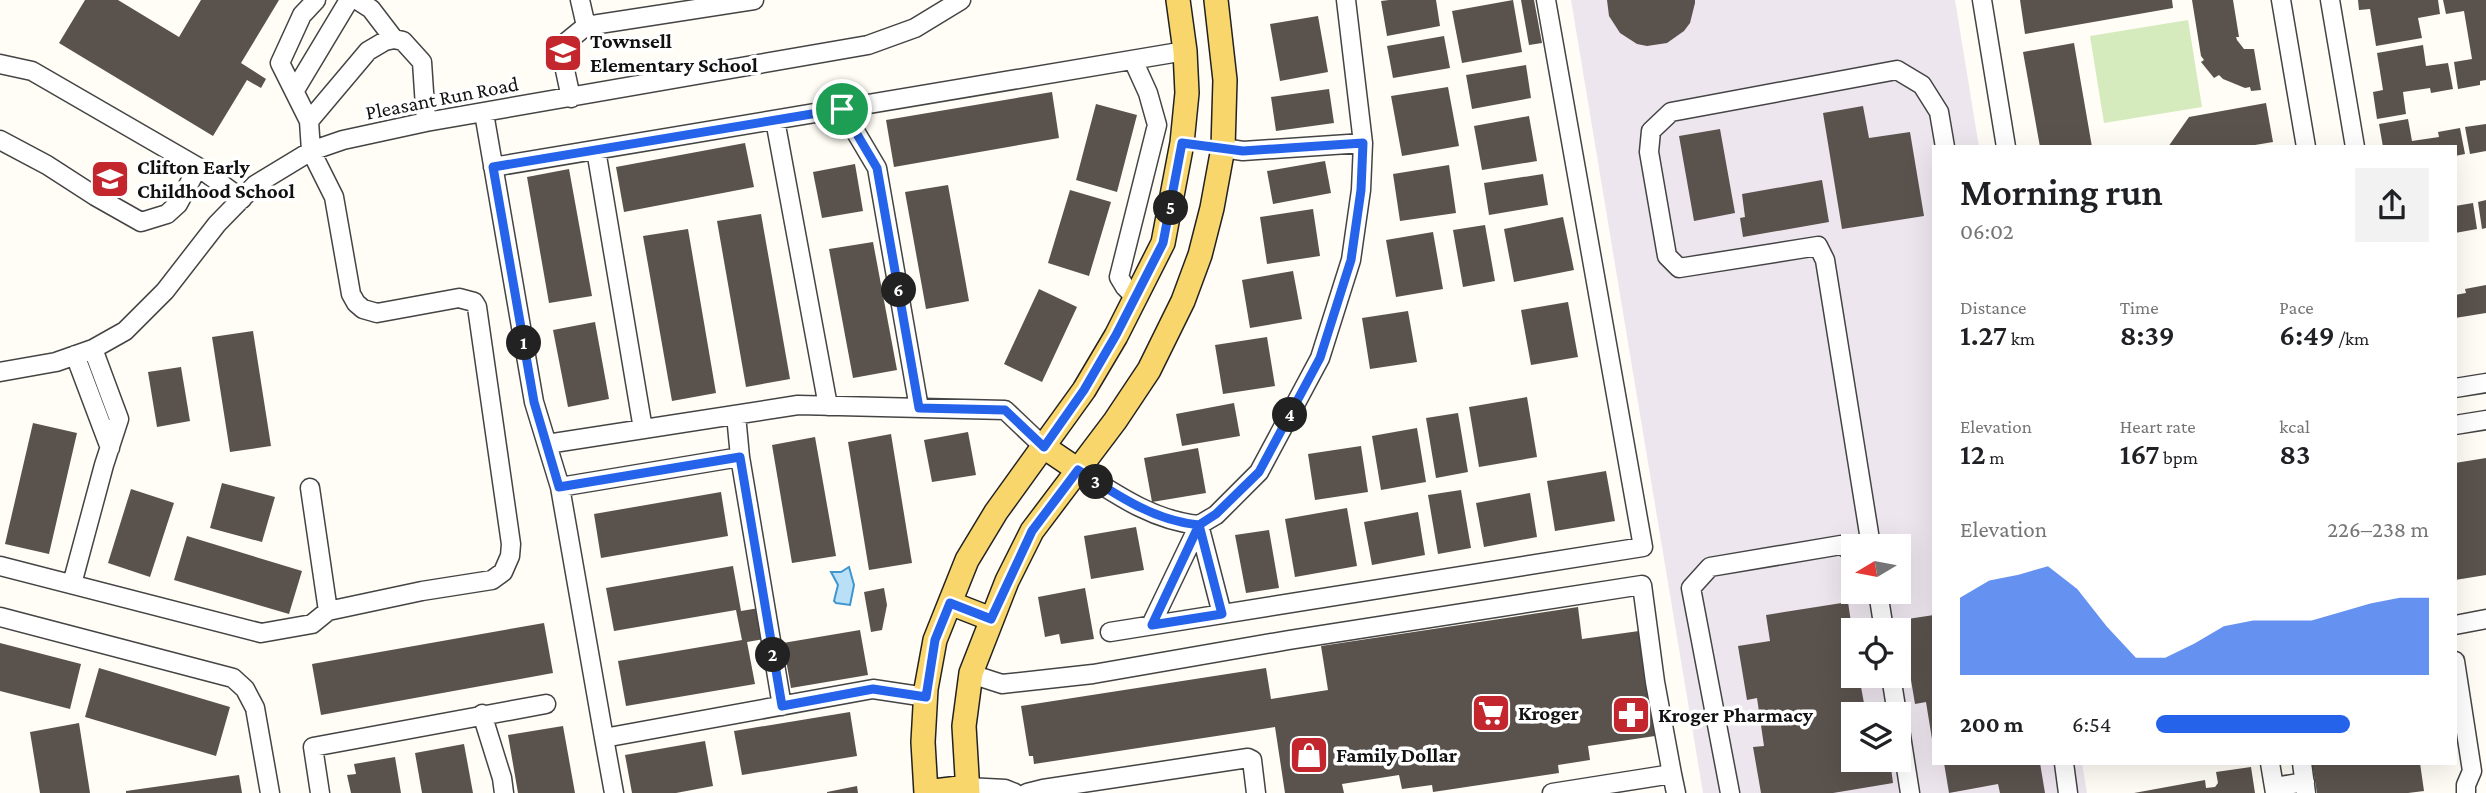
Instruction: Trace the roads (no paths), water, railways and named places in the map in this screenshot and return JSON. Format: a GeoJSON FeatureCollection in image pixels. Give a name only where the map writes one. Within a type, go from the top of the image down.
{"type":"FeatureCollection","features":[{"type":"Feature","properties":{"kind":"main road"},"geometry":{"type":"LineString","coordinates":[[1178,0],[1187,93],[1182,143],[1163,243],[1136,298],[1084,390],[996,512],[968,560],[935,640],[926,697],[923,742],[926,792],[967,790],[964,726],[971,674],[991,619],[1032,531],[1149,370],[1183,301],[1200,255],[1223,148],[1225,80],[1216,0]]}},
{"type":"Feature","properties":{"kind":"main road"},"geometry":{"type":"LineString","coordinates":[[1182,143],[1223,148]]}},
{"type":"Feature","properties":{"kind":"main road"},"geometry":{"type":"LineString","coordinates":[[1044,447],[1078,470]]}},
{"type":"Feature","properties":{"kind":"main road"},"geometry":{"type":"LineString","coordinates":[[950,603],[991,619]]}},
{"type":"Feature","properties":{"kind":"street"},"geometry":{"type":"LineString","coordinates":[[0,566],[254,632],[312,624],[328,611],[422,591],[492,580],[503,572],[511,544],[477,307],[474,302],[459,298],[377,313],[363,309],[351,294],[334,197],[311,151],[309,121],[280,63],[302,15],[316,0]]}},
{"type":"Feature","properties":{"kind":"street"},"geometry":{"type":"LineString","coordinates":[[295,90],[348,0]]}},
{"type":"Feature","properties":{"kind":"street"},"geometry":{"type":"LineString","coordinates":[[357,0],[371,9],[394,39]]}},
{"type":"Feature","properties":{"kind":"street"},"geometry":{"type":"LineString","coordinates":[[580,0],[586,26]]}},
{"type":"Feature","properties":{"kind":"street"},"geometry":{"type":"LineString","coordinates":[[571,98],[562,56],[564,44],[586,26],[754,0]]}},
{"type":"Feature","properties":{"kind":"street","name":"Pleasant Run Road"},"geometry":{"type":"LineString","coordinates":[[0,372],[57,362],[93,349],[124,331],[165,291],[217,224],[255,185],[311,151],[343,140],[426,122],[868,45],[915,28],[941,6],[961,0]]}},
{"type":"Feature","properties":{"kind":"street"},"geometry":{"type":"LineString","coordinates":[[1152,625],[1199,525],[1216,514],[1259,472],[1320,358],[1351,260],[1361,190],[1363,143],[1346,0]]}},
{"type":"Feature","properties":{"kind":"street"},"geometry":{"type":"LineString","coordinates":[[1110,632],[1643,547],[1546,0]]}},
{"type":"Feature","properties":{"kind":"street"},"geometry":{"type":"LineString","coordinates":[[1982,0],[2006,145]]}},
{"type":"Feature","properties":{"kind":"street"},"geometry":{"type":"LineString","coordinates":[[2281,0],[2306,145]]}},
{"type":"Feature","properties":{"kind":"street"},"geometry":{"type":"LineString","coordinates":[[2330,0],[2355,145]]}},
{"type":"Feature","properties":{"kind":"street"},"geometry":{"type":"LineString","coordinates":[[309,121],[368,51],[394,39],[402,41],[422,62],[426,122]]}},
{"type":"Feature","properties":{"kind":"street"},"geometry":{"type":"LineString","coordinates":[[493,167],[1185,51]]}},
{"type":"Feature","properties":{"kind":"street"},"geometry":{"type":"LineString","coordinates":[[1133,60],[1148,93],[1157,125],[1119,277],[1125,288],[1136,298]]}},
{"type":"Feature","properties":{"kind":"street"},"geometry":{"type":"LineString","coordinates":[[0,64],[32,71],[198,167],[242,199]]}},
{"type":"Feature","properties":{"kind":"street"},"geometry":{"type":"LineString","coordinates":[[1869,534],[1825,260],[1818,246],[1679,268],[1667,256],[1649,152],[1651,131],[1671,112],[1897,70],[1922,85],[1939,111],[1945,145]]}},
{"type":"Feature","properties":{"kind":"street"},"geometry":{"type":"LineString","coordinates":[[842,109],[877,168],[919,408]]}},
{"type":"Feature","properties":{"kind":"street"},"geometry":{"type":"LineString","coordinates":[[484,113],[534,402],[559,487],[614,793]]}},
{"type":"Feature","properties":{"kind":"street"},"geometry":{"type":"LineString","coordinates":[[775,120],[828,406]]}},
{"type":"Feature","properties":{"kind":"street"},"geometry":{"type":"LineString","coordinates":[[1157,125],[1182,143]]}},
{"type":"Feature","properties":{"kind":"street"},"geometry":{"type":"LineString","coordinates":[[0,140],[47,164],[141,222],[167,214],[178,204],[198,167]]}},
{"type":"Feature","properties":{"kind":"street"},"geometry":{"type":"LineString","coordinates":[[1223,148],[1243,151],[1363,143]]}},
{"type":"Feature","properties":{"kind":"street"},"geometry":{"type":"LineString","coordinates":[[596,150],[643,429]]}},
{"type":"Feature","properties":{"kind":"street"},"geometry":{"type":"LineString","coordinates":[[72,584],[119,419],[93,349]]}},
{"type":"Feature","properties":{"kind":"street"},"geometry":{"type":"LineString","coordinates":[[75,355],[110,448]]}},
{"type":"Feature","properties":{"kind":"street"},"geometry":{"type":"LineString","coordinates":[[2457,388],[2486,383]]}},
{"type":"Feature","properties":{"kind":"street"},"geometry":{"type":"LineString","coordinates":[[547,444],[797,405],[1005,410],[1044,447]]}},
{"type":"Feature","properties":{"kind":"street"},"geometry":{"type":"LineString","coordinates":[[736,415],[740,457],[782,706]]}},
{"type":"Feature","properties":{"kind":"street"},"geometry":{"type":"LineString","coordinates":[[2457,425],[2486,420]]}},
{"type":"Feature","properties":{"kind":"street"},"geometry":{"type":"LineString","coordinates":[[559,487],[740,457]]}},
{"type":"Feature","properties":{"kind":"street"},"geometry":{"type":"LineString","coordinates":[[1078,470],[1134,505],[1184,523],[1199,525]]}},
{"type":"Feature","properties":{"kind":"street"},"geometry":{"type":"LineString","coordinates":[[310,488],[328,611]]}},
{"type":"Feature","properties":{"kind":"street"},"geometry":{"type":"LineString","coordinates":[[1199,525],[1222,614]]}},
{"type":"Feature","properties":{"kind":"street"},"geometry":{"type":"LineString","coordinates":[[1730,793],[1691,588],[1710,567],[1841,545]]}},
{"type":"Feature","properties":{"kind":"street"},"geometry":{"type":"LineString","coordinates":[[971,674],[1002,684],[1093,674],[1289,640],[1642,585],[1655,682],[1676,793]]}},
{"type":"Feature","properties":{"kind":"street"},"geometry":{"type":"LineString","coordinates":[[0,617],[233,678],[245,689],[255,708],[270,793]]}},
{"type":"Feature","properties":{"kind":"street"},"geometry":{"type":"LineString","coordinates":[[2457,625],[2486,619]]}},
{"type":"Feature","properties":{"kind":"street"},"geometry":{"type":"LineString","coordinates":[[2457,669],[2479,770],[2466,785],[2466,793]]}},
{"type":"Feature","properties":{"kind":"street"},"geometry":{"type":"LineString","coordinates":[[604,738],[873,689],[926,697]]}},
{"type":"Feature","properties":{"kind":"street"},"geometry":{"type":"LineString","coordinates":[[320,793],[313,747],[546,704]]}},
{"type":"Feature","properties":{"kind":"street"},"geometry":{"type":"LineString","coordinates":[[482,714],[504,793]]}},
{"type":"Feature","properties":{"kind":"street"},"geometry":{"type":"LineString","coordinates":[[1027,793],[1248,758],[1252,760],[1256,793]]}},
{"type":"Feature","properties":{"kind":"street"},"geometry":{"type":"LineString","coordinates":[[2064,765],[2068,793]]}},
{"type":"Feature","properties":{"kind":"street"},"geometry":{"type":"LineString","coordinates":[[2270,765],[2274,790],[2306,787],[2302,765]]}},
{"type":"Feature","properties":{"kind":"street"},"geometry":{"type":"LineString","coordinates":[[1907,772],[1910,793]]}},
{"type":"Feature","properties":{"kind":"street"},"geometry":{"type":"LineString","coordinates":[[1552,793],[1632,787],[1672,774]]}},
{"type":"Feature","properties":{"kind":"street"},"geometry":{"type":"LineString","coordinates":[[967,790],[1005,789],[1015,793]]}},
{"type":"Feature","properties":{"kind":"water"},"geometry":{"type":"Polygon","coordinates":[[[849,567],[854,585],[850,605],[836,603],[834,601],[838,585],[831,572],[841,572],[849,567]]]}},
{"type":"Feature","properties":{"kind":"place","name":"Townsell Elementary School"},"geometry":{"type":"Point","coordinates":[563,53]}},
{"type":"Feature","properties":{"kind":"place","name":"Clifton Early Childhood School"},"geometry":{"type":"Point","coordinates":[110,179]}},
{"type":"Feature","properties":{"kind":"place","name":"Kroger"},"geometry":{"type":"Point","coordinates":[1491,713]}},
{"type":"Feature","properties":{"kind":"place","name":"Kroger Pharmacy"},"geometry":{"type":"Point","coordinates":[1631,715]}},
{"type":"Feature","properties":{"kind":"place","name":"Family Dollar"},"geometry":{"type":"Point","coordinates":[1309,755]}}]}
